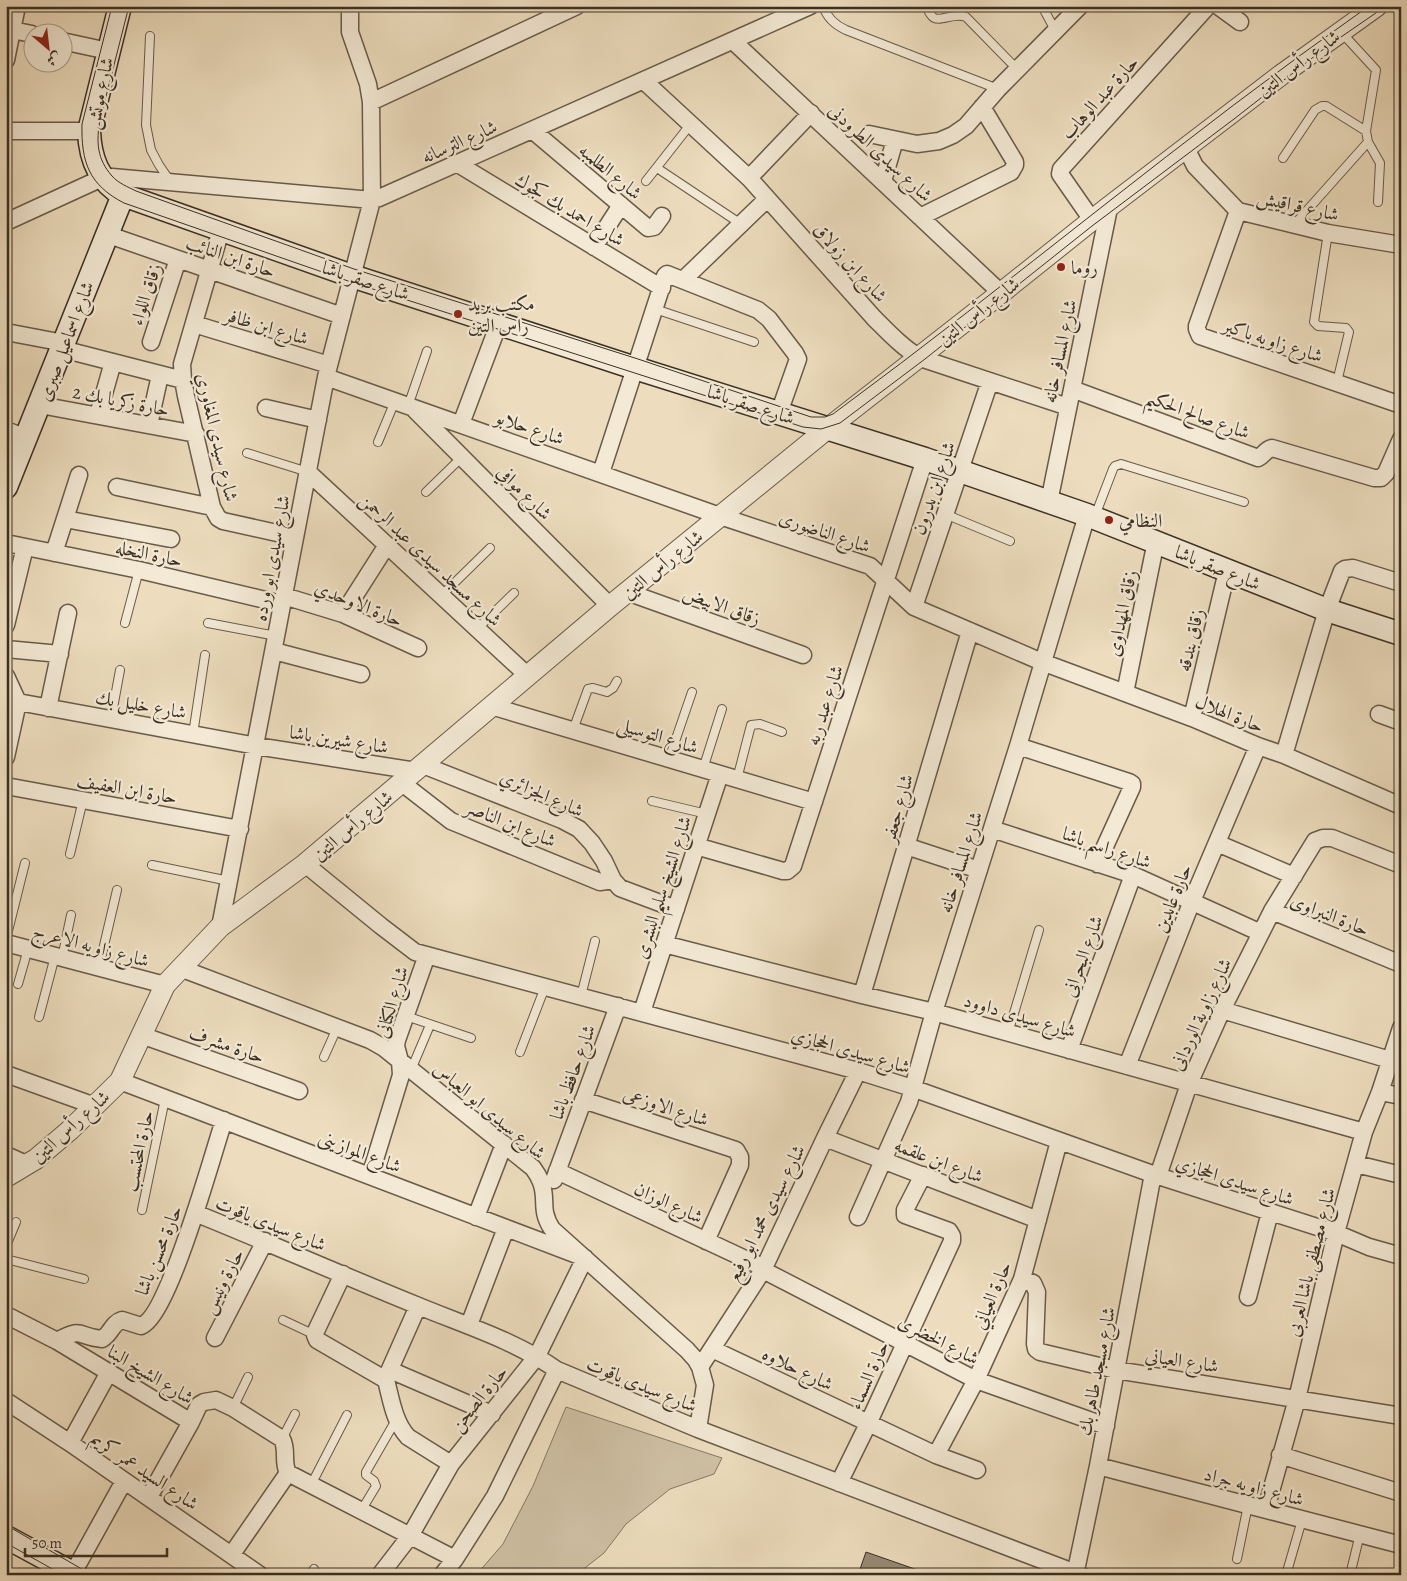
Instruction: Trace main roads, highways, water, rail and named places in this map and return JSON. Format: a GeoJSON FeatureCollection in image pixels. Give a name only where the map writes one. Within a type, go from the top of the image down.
{"type":"FeatureCollection","features":[{"type":"Feature","properties":{"kind":"main road","name":"شارع موتش"},"geometry":{"type":"LineString","coordinates":[[102,178],[93,161],[89,143],[89,131],[120,6]]}},
{"type":"Feature","properties":{"kind":"main road","name":"شارع صقر باشا"},"geometry":{"type":"LineString","coordinates":[[102,178],[123,195],[352,276],[635,368],[925,459],[1091,516],[1327,610],[1401,634]]}},
{"type":"Feature","properties":{"kind":"main road","name":"شارع اسماعيل صبرى"},"geometry":{"type":"LineString","coordinates":[[6,487],[16,434],[40,405],[123,195]]}},
{"type":"Feature","properties":{"kind":"main road"},"geometry":{"type":"LineString","coordinates":[[6,1537],[73,1574]]}},
{"type":"Feature","properties":{"kind":"tram line"},"geometry":{"type":"LineString","coordinates":[[112,6],[82,124],[83,150],[90,171],[95,180],[112,196],[124,203],[351,282],[803,427],[821,429],[840,423],[925,359],[1092,226],[1325,48],[1386,6]]}},
{"type":"Feature","properties":{"kind":"tram line"},"geometry":{"type":"LineString","coordinates":[[129,6],[100,120],[98,136],[99,150],[103,163],[112,176],[120,183],[136,191],[354,269],[638,359],[811,417],[825,417],[833,414],[1233,105],[1369,6]]}},
{"type":"Feature","properties":{"kind":"tram line"},"geometry":{"type":"LineString","coordinates":[[6,1525],[92,1575]]}},
{"type":"Feature","properties":{"kind":"tram line"},"geometry":{"type":"LineString","coordinates":[[6,1543],[63,1575]]}},
{"type":"Feature","properties":{"kind":"place","name":"روما"},"geometry":{"type":"Point","coordinates":[1061,267]}},
{"type":"Feature","properties":{"kind":"place","name":"مكتب بريد راس التين"},"geometry":{"type":"Point","coordinates":[458,314]}},
{"type":"Feature","properties":{"kind":"place","name":"النظامي"},"geometry":{"type":"Point","coordinates":[1109,520]}}]}
